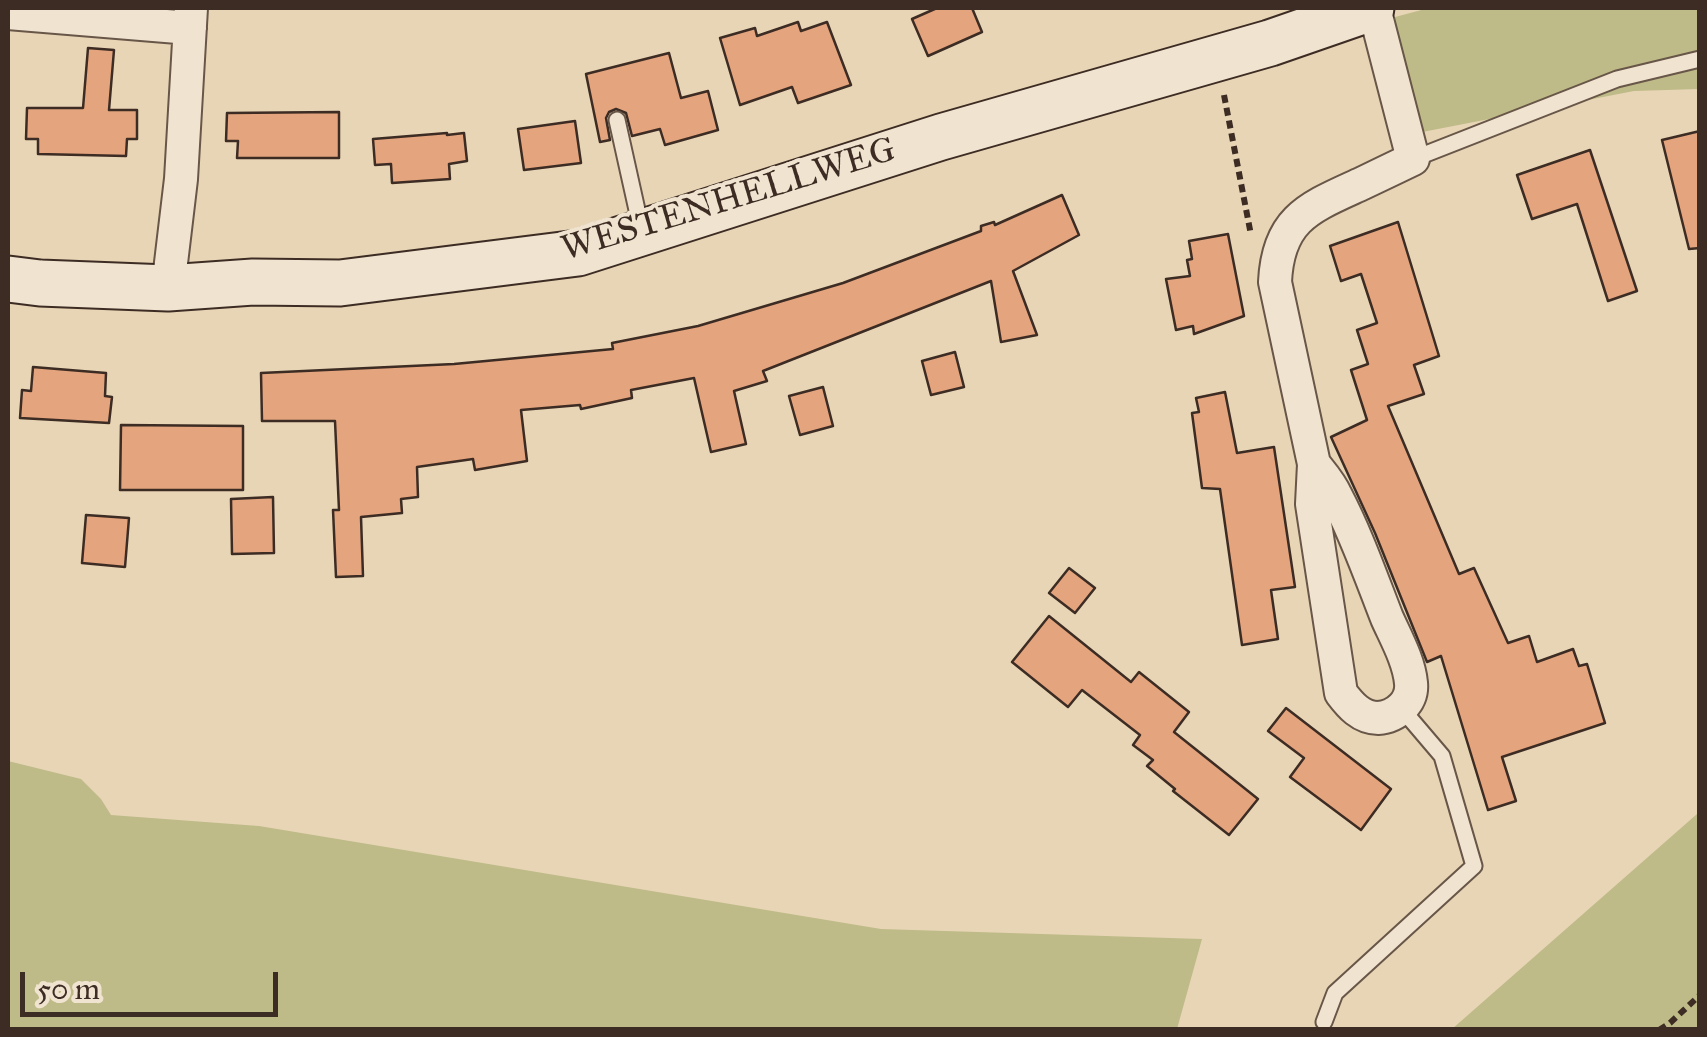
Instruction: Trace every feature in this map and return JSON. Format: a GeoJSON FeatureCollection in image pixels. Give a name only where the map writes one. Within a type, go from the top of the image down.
{"type":"FeatureCollection","features":[{"type":"Feature","properties":{"kind":"main road","name":"WESTENHELLWEG"},"geometry":{"type":"LineString","coordinates":[[8,279],[168,288],[253,282],[340,282],[578,252],[940,137],[1270,43],[1372,8]]}},
{"type":"Feature","properties":{"kind":"street"},"geometry":{"type":"LineString","coordinates":[[1314,464],[1336,494],[1403,654],[1412,684],[1407,703],[1392,715],[1369,717],[1349,704],[1341,693],[1312,504],[1314,464],[1275,282],[1276,263],[1285,236],[1297,219],[1319,202],[1413,159],[1372,8]]}},
{"type":"Feature","properties":{"kind":"street"},"geometry":{"type":"LineString","coordinates":[[8,14],[191,18],[181,180],[168,288]]}},
{"type":"Feature","properties":{"kind":"lane"},"geometry":{"type":"LineString","coordinates":[[1413,159],[1617,80],[1700,59]]}},
{"type":"Feature","properties":{"kind":"lane"},"geometry":{"type":"LineString","coordinates":[[617,120],[642,232]]}},
{"type":"Feature","properties":{"kind":"lane"},"geometry":{"type":"LineString","coordinates":[[1324,1022],[1335,994],[1474,866],[1442,756],[1402,708]]}},
{"type":"Feature","properties":{"kind":"path"},"geometry":{"type":"LineString","coordinates":[[1212,60],[1226,104],[1254,252],[1276,263]]}},
{"type":"Feature","properties":{"kind":"path"},"geometry":{"type":"LineString","coordinates":[[1659,1030],[1700,995]]}},
{"type":"Feature","properties":{"kind":"shaded area"},"geometry":{"type":"Polygon","coordinates":[[[1429,8],[1699,8],[1699,89],[1634,91],[1412,134],[1380,21],[1429,8]]]}},
{"type":"Feature","properties":{"kind":"shaded area"},"geometry":{"type":"Polygon","coordinates":[[[8,761],[81,779],[111,815],[259,826],[881,929],[1202,939],[1177,1029],[8,1029],[8,761]]]}},
{"type":"Feature","properties":{"kind":"shaded area"},"geometry":{"type":"Polygon","coordinates":[[[1699,811],[1699,1029],[1452,1029],[1697,814],[1699,811]]]}},
{"type":"Feature","properties":{"kind":"building"},"geometry":{"type":"Polygon","coordinates":[[[937,8],[972,8],[982,32],[928,56],[912,19],[937,8]]]}},
{"type":"Feature","properties":{"kind":"building"},"geometry":{"type":"Polygon","coordinates":[[[798,22],[801,31],[827,22],[851,85],[798,103],[792,87],[740,105],[720,38],[755,28],[757,36],[798,22]]]}},
{"type":"Feature","properties":{"kind":"building"},"geometry":{"type":"Polygon","coordinates":[[[88,48],[114,50],[109,110],[137,110],[137,139],[127,139],[126,156],[38,154],[38,139],[26,139],[27,108],[83,108],[88,48]]]}},
{"type":"Feature","properties":{"kind":"building"},"geometry":{"type":"Polygon","coordinates":[[[669,53],[681,98],[708,91],[718,130],[665,145],[660,129],[632,136],[626,113],[616,109],[606,118],[610,140],[600,142],[586,74],[669,53]]]}},
{"type":"Feature","properties":{"kind":"building"},"geometry":{"type":"Polygon","coordinates":[[[339,112],[339,158],[237,158],[238,141],[226,141],[227,113],[339,112]]]}},
{"type":"Feature","properties":{"kind":"building"},"geometry":{"type":"Polygon","coordinates":[[[575,121],[581,163],[524,170],[518,129],[575,121]]]}},
{"type":"Feature","properties":{"kind":"building"},"geometry":{"type":"Polygon","coordinates":[[[1700,131],[1700,248],[1689,249],[1662,140],[1700,131]]]}},
{"type":"Feature","properties":{"kind":"building"},"geometry":{"type":"Polygon","coordinates":[[[464,133],[467,161],[449,164],[450,179],[392,183],[391,164],[375,165],[373,139],[464,133]]]}},
{"type":"Feature","properties":{"kind":"building"},"geometry":{"type":"Polygon","coordinates":[[[1590,150],[1637,291],[1608,301],[1577,204],[1532,219],[1517,175],[1590,150]]]}},
{"type":"Feature","properties":{"kind":"building"},"geometry":{"type":"Polygon","coordinates":[[[1062,195],[1079,235],[1013,271],[1037,335],[1001,342],[991,281],[763,371],[767,381],[734,391],[746,444],[711,452],[694,378],[631,390],[632,398],[581,409],[580,405],[521,410],[527,461],[475,470],[473,459],[417,467],[418,497],[401,499],[402,513],[361,517],[363,576],[336,577],[333,510],[339,510],[335,421],[262,421],[261,373],[454,364],[613,349],[612,343],[698,326],[843,283],[981,231],[981,226],[994,222],[995,225],[1062,195]]]}},
{"type":"Feature","properties":{"kind":"building"},"geometry":{"type":"Polygon","coordinates":[[[1398,222],[1439,356],[1414,365],[1424,394],[1388,406],[1459,574],[1474,568],[1508,643],[1529,636],[1537,662],[1573,649],[1579,666],[1587,664],[1605,723],[1502,757],[1516,801],[1488,810],[1441,656],[1427,662],[1331,437],[1367,420],[1351,370],[1368,364],[1357,330],[1377,323],[1361,274],[1341,281],[1330,246],[1398,222]]]}},
{"type":"Feature","properties":{"kind":"building"},"geometry":{"type":"Polygon","coordinates":[[[1228,234],[1244,316],[1194,334],[1193,326],[1176,330],[1166,279],[1190,276],[1189,241],[1228,234]]]}},
{"type":"Feature","properties":{"kind":"building"},"geometry":{"type":"Polygon","coordinates":[[[955,352],[964,387],[931,395],[922,361],[955,352]]]}},
{"type":"Feature","properties":{"kind":"building"},"geometry":{"type":"Polygon","coordinates":[[[33,367],[106,373],[105,396],[112,397],[109,423],[20,418],[22,390],[31,391],[33,367]]]}},
{"type":"Feature","properties":{"kind":"building"},"geometry":{"type":"Polygon","coordinates":[[[823,387],[833,426],[800,435],[789,396],[823,387]]]}},
{"type":"Feature","properties":{"kind":"building"},"geometry":{"type":"Polygon","coordinates":[[[1225,392],[1237,453],[1274,447],[1295,587],[1271,590],[1278,639],[1242,645],[1220,489],[1202,488],[1192,413],[1199,412],[1196,398],[1225,392]]]}},
{"type":"Feature","properties":{"kind":"building"},"geometry":{"type":"Polygon","coordinates":[[[121,425],[243,426],[243,490],[120,490],[121,425]]]}},
{"type":"Feature","properties":{"kind":"building"},"geometry":{"type":"Polygon","coordinates":[[[273,497],[274,553],[232,554],[231,499],[273,497]]]}},
{"type":"Feature","properties":{"kind":"building"},"geometry":{"type":"Polygon","coordinates":[[[86,515],[129,518],[125,567],[82,563],[86,515]]]}},
{"type":"Feature","properties":{"kind":"building"},"geometry":{"type":"Polygon","coordinates":[[[1069,568],[1095,588],[1075,613],[1049,593],[1069,568]]]}},
{"type":"Feature","properties":{"kind":"building"},"geometry":{"type":"Polygon","coordinates":[[[1049,616],[1131,682],[1139,672],[1189,712],[1174,732],[1258,799],[1229,835],[1147,766],[1153,760],[1133,745],[1140,735],[1082,690],[1068,707],[1012,662],[1049,616]]]}},
{"type":"Feature","properties":{"kind":"building"},"geometry":{"type":"Polygon","coordinates":[[[1286,708],[1391,789],[1361,830],[1290,777],[1304,758],[1268,731],[1286,708]]]}}]}
